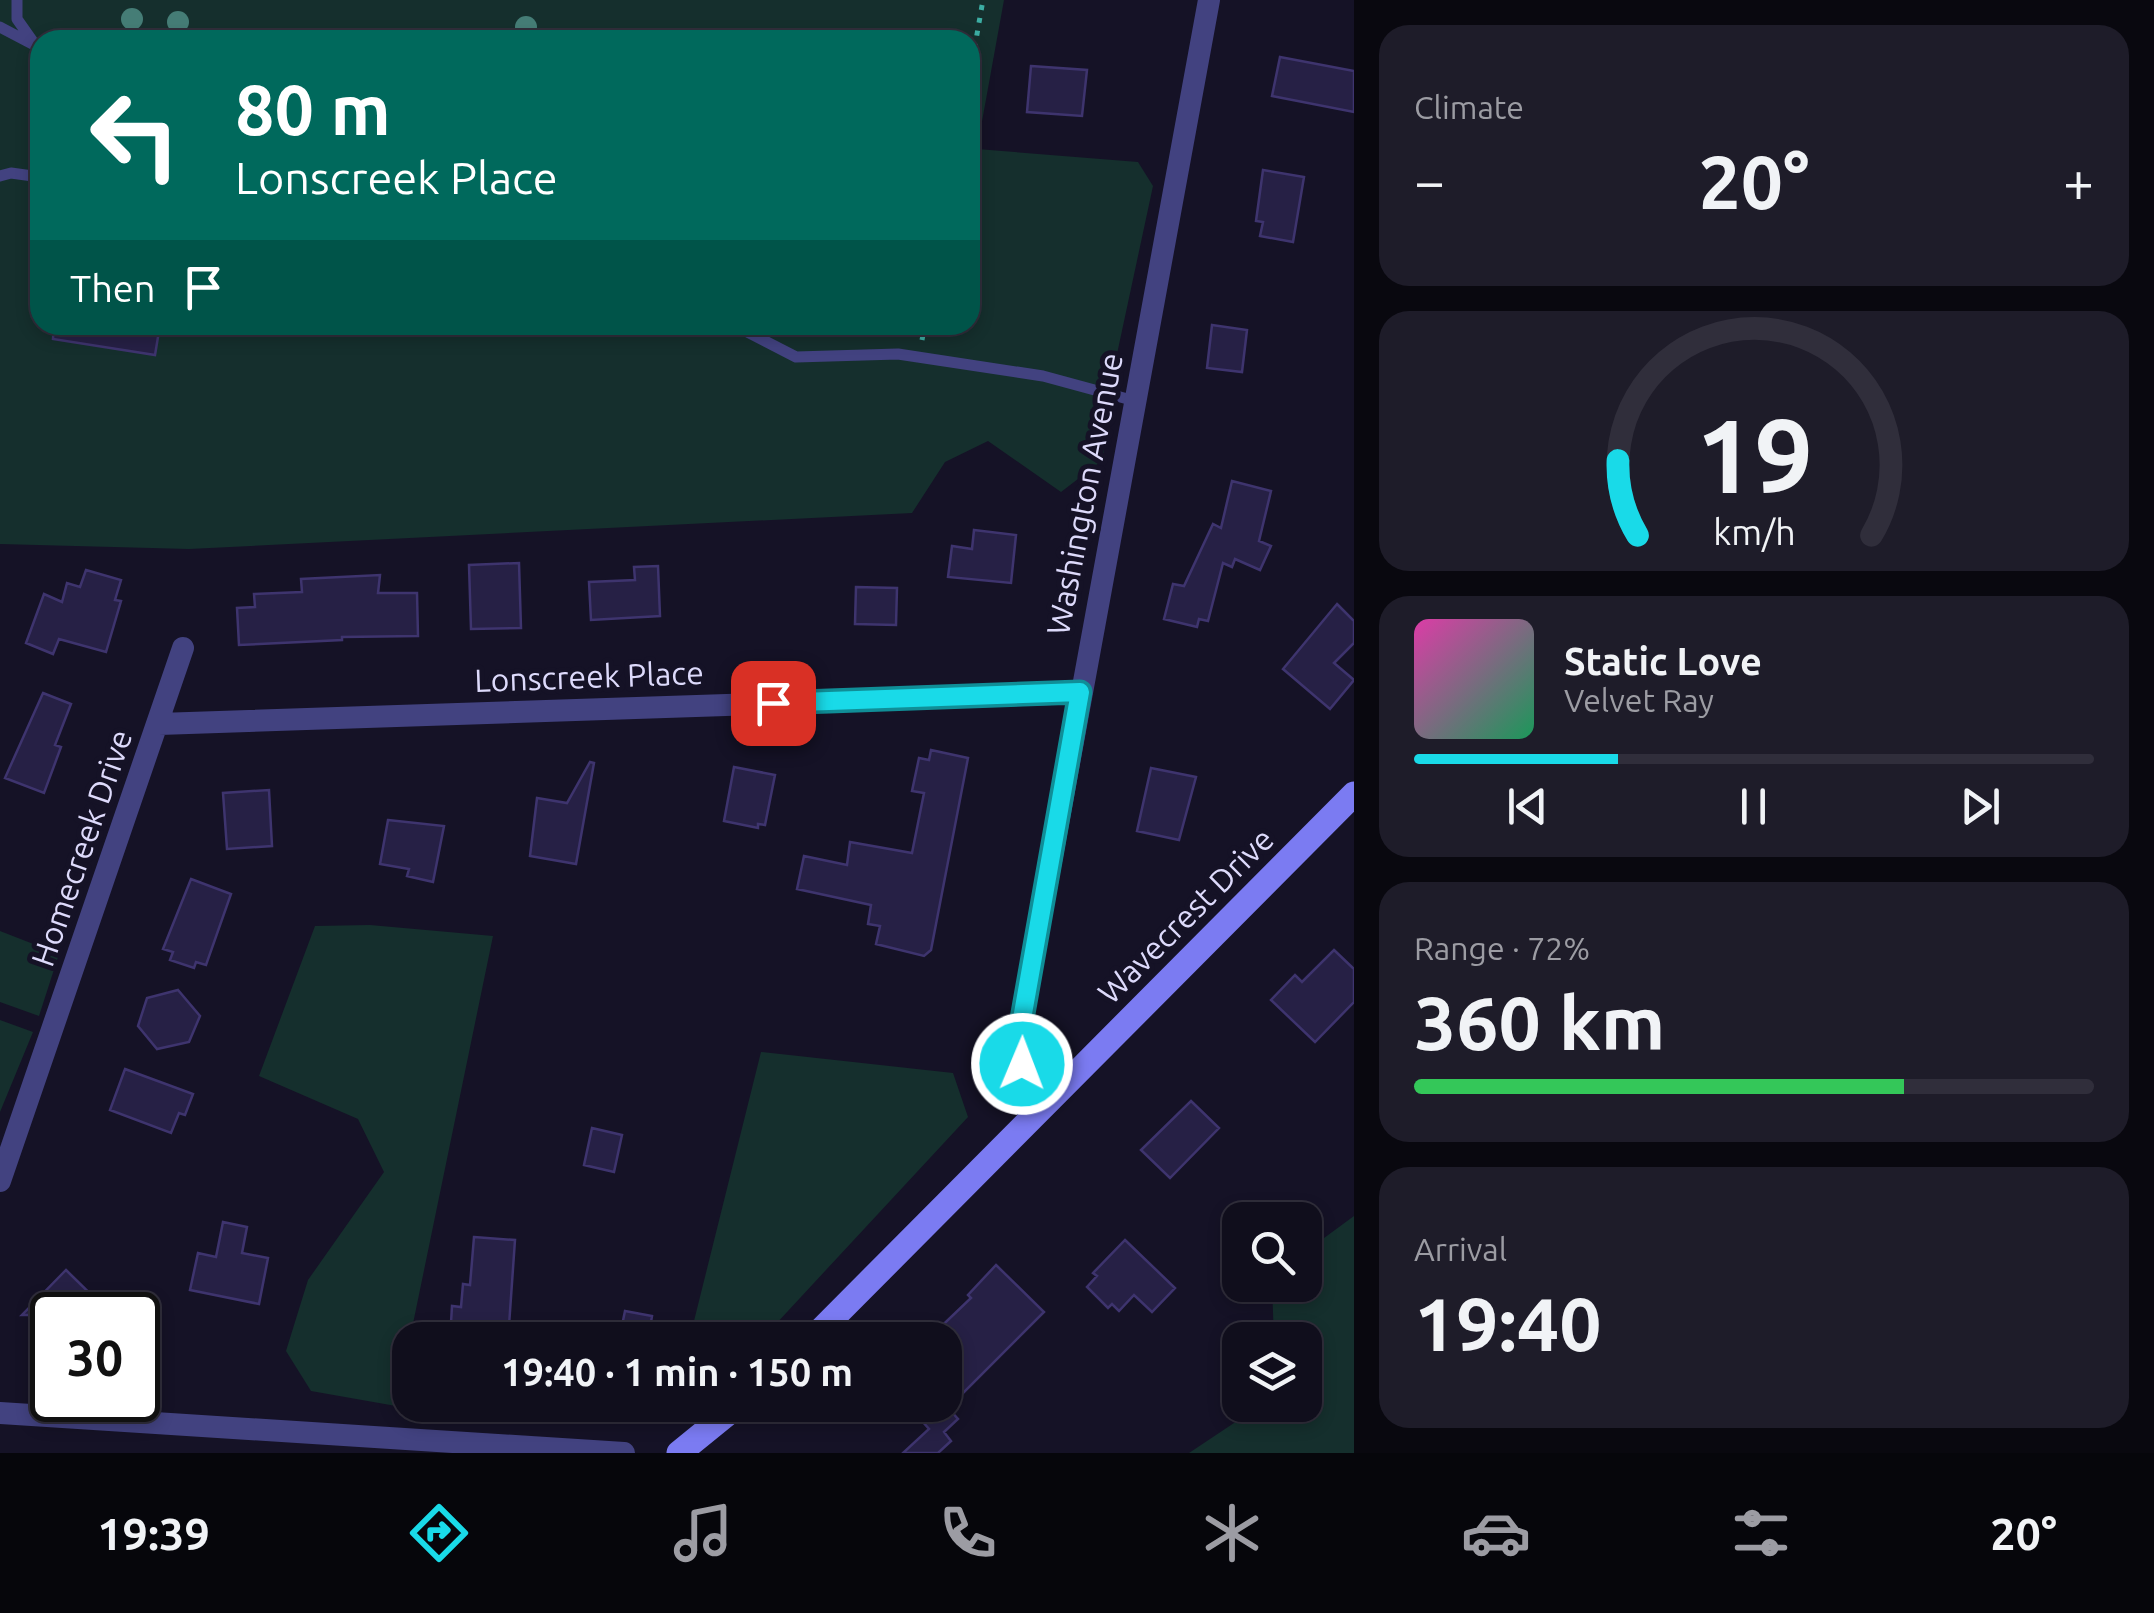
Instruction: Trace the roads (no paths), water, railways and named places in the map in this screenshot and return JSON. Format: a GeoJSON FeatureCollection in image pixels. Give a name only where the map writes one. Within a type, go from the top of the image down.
{"type":"FeatureCollection","features":[{"type":"Feature","properties":{"kind":"street","name":"Washington Avenue"},"geometry":{"type":"LineString","coordinates":[[1029,1119],[1019,1036],[1210,0]]}},
{"type":"Feature","properties":{"kind":"street","name":"Homecreek Drive"},"geometry":{"type":"LineString","coordinates":[[0,1181],[183,648]]}},
{"type":"Feature","properties":{"kind":"street","name":"Lonscreek Place"},"geometry":{"type":"LineString","coordinates":[[159,724],[1080,692]]}},
{"type":"Feature","properties":{"kind":"street","name":"Wavecrest Drive"},"geometry":{"type":"LineString","coordinates":[[828,1322],[1354,794]]}},
{"type":"Feature","properties":{"kind":"street"},"geometry":{"type":"LineString","coordinates":[[0,1413],[624,1453]]}},
{"type":"Feature","properties":{"kind":"street"},"geometry":{"type":"LineString","coordinates":[[679,1453],[717,1422]]}},
{"type":"Feature","properties":{"kind":"lane"},"geometry":{"type":"LineString","coordinates":[[17,0],[17,19],[30,36]]}},
{"type":"Feature","properties":{"kind":"lane"},"geometry":{"type":"LineString","coordinates":[[0,27],[30,42]]}},
{"type":"Feature","properties":{"kind":"lane"},"geometry":{"type":"LineString","coordinates":[[0,176],[30,175]]}},
{"type":"Feature","properties":{"kind":"lane"},"geometry":{"type":"LineString","coordinates":[[753,335],[796,357],[898,354],[1043,376],[1136,402]]}}]}
